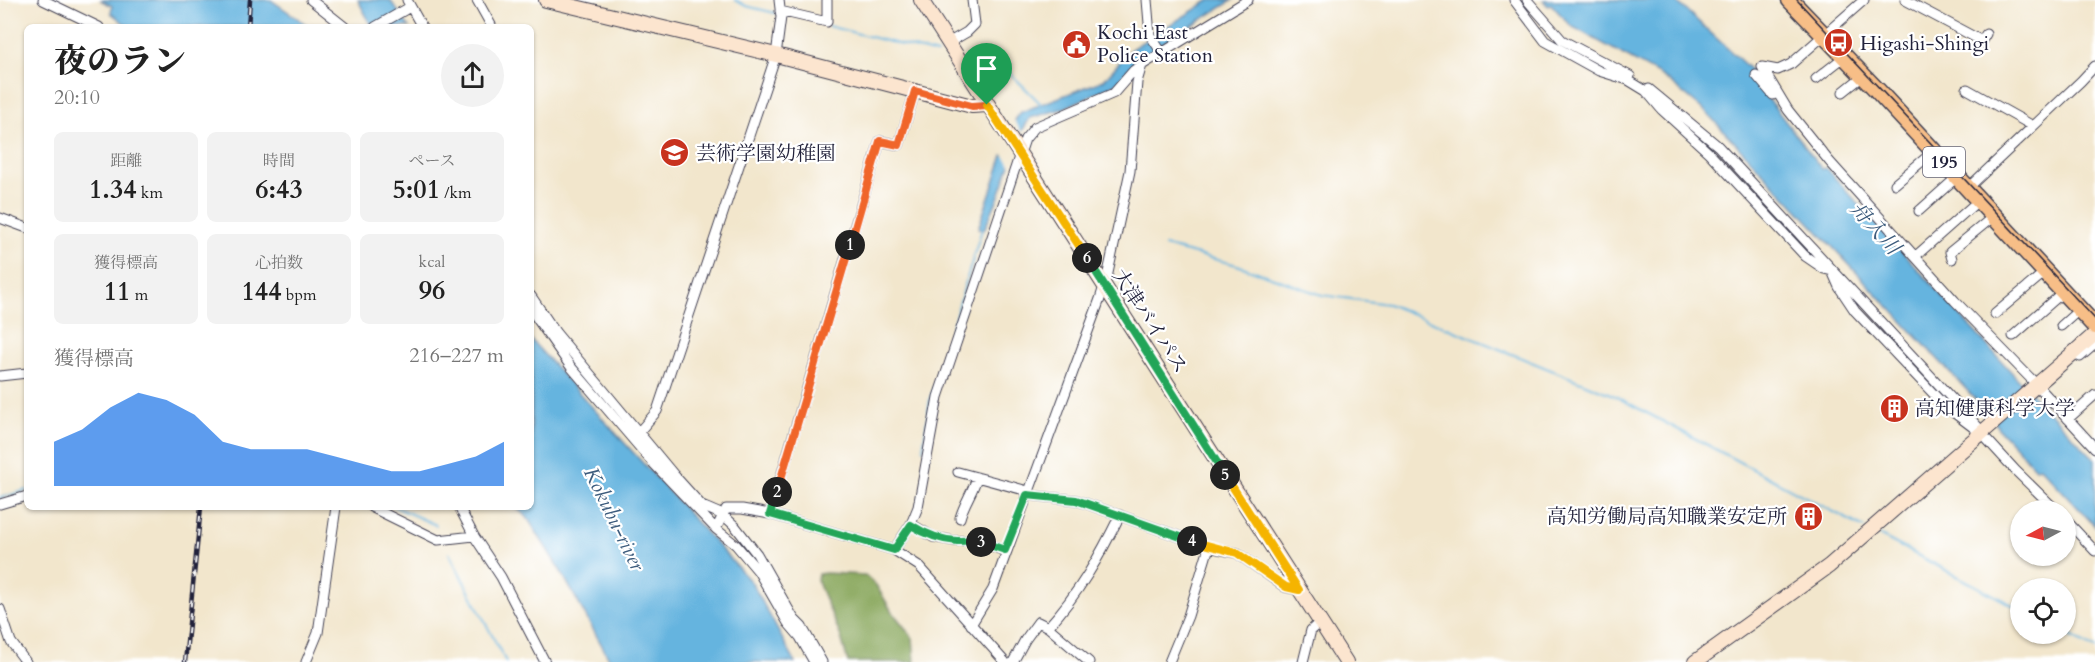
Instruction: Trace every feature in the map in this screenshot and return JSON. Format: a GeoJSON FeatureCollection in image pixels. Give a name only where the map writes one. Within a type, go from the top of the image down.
{"type":"FeatureCollection","features":[{"type":"Feature","properties":{"kind":"highway","name":"195"},"geometry":{"type":"LineString","coordinates":[[1790,0],[1963,182],[2095,326]]}},
{"type":"Feature","properties":{"kind":"street"},"geometry":{"type":"LineString","coordinates":[[43,0],[93,24]]}},
{"type":"Feature","properties":{"kind":"street"},"geometry":{"type":"LineString","coordinates":[[311,0],[341,24]]}},
{"type":"Feature","properties":{"kind":"street"},"geometry":{"type":"LineString","coordinates":[[477,0],[491,24]]}},
{"type":"Feature","properties":{"kind":"street"},"geometry":{"type":"LineString","coordinates":[[546,0],[776,55],[972,106],[987,105]]}},
{"type":"Feature","properties":{"kind":"street"},"geometry":{"type":"LineString","coordinates":[[638,433],[657,411],[776,55],[779,0]]}},
{"type":"Feature","properties":{"kind":"street"},"geometry":{"type":"LineString","coordinates":[[780,10],[827,22],[827,0]]}},
{"type":"Feature","properties":{"kind":"street","name":"大津バイパス"},"geometry":{"type":"LineString","coordinates":[[921,0],[1346,662]]}},
{"type":"Feature","properties":{"kind":"street"},"geometry":{"type":"LineString","coordinates":[[948,43],[967,32],[975,24],[972,0]]}},
{"type":"Feature","properties":{"kind":"street"},"geometry":{"type":"LineString","coordinates":[[1147,0],[1150,35],[1160,50]]}},
{"type":"Feature","properties":{"kind":"street"},"geometry":{"type":"LineString","coordinates":[[894,550],[911,525],[918,507],[938,397],[1024,139],[1035,127],[1114,93],[1134,70],[1160,50],[1248,0]]}},
{"type":"Feature","properties":{"kind":"street"},"geometry":{"type":"LineString","coordinates":[[1514,0],[1545,41],[1599,71],[1628,80],[1646,91],[1662,110],[1709,153],[1805,256],[1824,269],[1832,271]]}},
{"type":"Feature","properties":{"kind":"street"},"geometry":{"type":"LineString","coordinates":[[1527,0],[1562,40],[1650,89],[1718,147],[1832,271],[1839,287],[1855,311],[1945,406],[1984,433],[2016,471],[2046,500]]}},
{"type":"Feature","properties":{"kind":"street"},"geometry":{"type":"LineString","coordinates":[[1788,110],[1762,67],[1778,70],[1791,64],[1864,0]]}},
{"type":"Feature","properties":{"kind":"street"},"geometry":{"type":"LineString","coordinates":[[1905,0],[1981,41]]}},
{"type":"Feature","properties":{"kind":"street"},"geometry":{"type":"LineString","coordinates":[[380,24],[407,6],[420,24]]}},
{"type":"Feature","properties":{"kind":"street"},"geometry":{"type":"LineString","coordinates":[[1816,79],[1844,57]]}},
{"type":"Feature","properties":{"kind":"street"},"geometry":{"type":"LineString","coordinates":[[971,626],[993,589],[1005,550],[1104,285],[1130,171],[1137,82],[1142,65]]}},
{"type":"Feature","properties":{"kind":"street"},"geometry":{"type":"LineString","coordinates":[[1919,211],[1963,182],[2032,126],[2095,66]]}},
{"type":"Feature","properties":{"kind":"street"},"geometry":{"type":"LineString","coordinates":[[1756,75],[1788,110],[1836,170],[2095,448]]}},
{"type":"Feature","properties":{"kind":"street"},"geometry":{"type":"LineString","coordinates":[[1843,93],[1863,76]]}},
{"type":"Feature","properties":{"kind":"street"},"geometry":{"type":"LineString","coordinates":[[1967,89],[2032,126]]}},
{"type":"Feature","properties":{"kind":"street"},"geometry":{"type":"LineString","coordinates":[[770,514],[880,141],[899,145],[915,91]]}},
{"type":"Feature","properties":{"kind":"street"},"geometry":{"type":"LineString","coordinates":[[1895,184],[1934,152]]}},
{"type":"Feature","properties":{"kind":"street"},"geometry":{"type":"LineString","coordinates":[[1918,254],[1938,241],[1979,200]]}},
{"type":"Feature","properties":{"kind":"street"},"geometry":{"type":"LineString","coordinates":[[1952,259],[1950,252],[1994,216]]}},
{"type":"Feature","properties":{"kind":"street"},"geometry":{"type":"LineString","coordinates":[[0,218],[24,227]]}},
{"type":"Feature","properties":{"kind":"street"},"geometry":{"type":"LineString","coordinates":[[1995,314],[2045,272]]}},
{"type":"Feature","properties":{"kind":"street"},"geometry":{"type":"LineString","coordinates":[[2013,336],[2063,292]]}},
{"type":"Feature","properties":{"kind":"street"},"geometry":{"type":"LineString","coordinates":[[534,300],[556,333],[638,433],[702,506],[723,515],[735,526],[756,554],[822,662]]}},
{"type":"Feature","properties":{"kind":"street"},"geometry":{"type":"LineString","coordinates":[[2059,324],[2078,308]]}},
{"type":"Feature","properties":{"kind":"street"},"geometry":{"type":"LineString","coordinates":[[534,314],[571,367],[653,463],[716,529],[736,545],[758,571],[814,662]]}},
{"type":"Feature","properties":{"kind":"street"},"geometry":{"type":"LineString","coordinates":[[1695,662],[1829,566],[2095,334]]}},
{"type":"Feature","properties":{"kind":"street"},"geometry":{"type":"LineString","coordinates":[[2080,357],[2095,344]]}},
{"type":"Feature","properties":{"kind":"street"},"geometry":{"type":"LineString","coordinates":[[0,376],[24,373]]}},
{"type":"Feature","properties":{"kind":"street"},"geometry":{"type":"LineString","coordinates":[[2068,419],[2095,395]]}},
{"type":"Feature","properties":{"kind":"street"},"geometry":{"type":"LineString","coordinates":[[958,472],[1019,487],[1028,493],[1076,500],[1209,547],[1237,553],[1286,587],[1299,590]]}},
{"type":"Feature","properties":{"kind":"street"},"geometry":{"type":"LineString","coordinates":[[960,518],[963,508],[972,495],[977,477]]}},
{"type":"Feature","properties":{"kind":"street"},"geometry":{"type":"LineString","coordinates":[[0,504],[24,497]]}},
{"type":"Feature","properties":{"kind":"street"},"geometry":{"type":"LineString","coordinates":[[716,529],[726,509],[734,509],[770,514],[894,550],[919,566],[1005,662]]}},
{"type":"Feature","properties":{"kind":"street"},"geometry":{"type":"LineString","coordinates":[[306,662],[318,633],[336,510]]}},
{"type":"Feature","properties":{"kind":"street"},"geometry":{"type":"LineString","coordinates":[[377,510],[438,540],[474,536]]}},
{"type":"Feature","properties":{"kind":"street"},"geometry":{"type":"LineString","coordinates":[[461,510],[474,536],[501,577],[545,662]]}},
{"type":"Feature","properties":{"kind":"street"},"geometry":{"type":"LineString","coordinates":[[1048,627],[1066,607],[1100,557],[1120,515]]}},
{"type":"Feature","properties":{"kind":"street"},"geometry":{"type":"LineString","coordinates":[[911,525],[933,537],[955,541],[976,540],[1005,550]]}},
{"type":"Feature","properties":{"kind":"street"},"geometry":{"type":"LineString","coordinates":[[2076,531],[2095,551]]}},
{"type":"Feature","properties":{"kind":"street"},"geometry":{"type":"LineString","coordinates":[[1169,662],[1188,616],[1209,547]]}},
{"type":"Feature","properties":{"kind":"street"},"geometry":{"type":"LineString","coordinates":[[0,609],[11,642],[26,662]]}},
{"type":"Feature","properties":{"kind":"street"},"geometry":{"type":"LineString","coordinates":[[1013,662],[1038,622],[1048,627],[1089,662]]}},
{"type":"Feature","properties":{"kind":"street"},"geometry":{"type":"LineString","coordinates":[[1303,662],[1311,630],[1320,622]]}},
{"type":"Feature","properties":{"kind":"green space"},"geometry":{"type":"Polygon","coordinates":[[[818,574],[865,575],[876,585],[891,610],[913,638],[915,662],[848,662],[841,637],[817,580],[818,574]]]}},
{"type":"Feature","properties":{"kind":"water"},"geometry":{"type":"Polygon","coordinates":[[[100,0],[271,0],[306,24],[125,24],[111,13],[112,6],[100,0]]]}},
{"type":"Feature","properties":{"kind":"water"},"geometry":{"type":"Polygon","coordinates":[[[358,0],[390,0],[407,24],[370,24],[358,0]]]}},
{"type":"Feature","properties":{"kind":"water"},"geometry":{"type":"Polygon","coordinates":[[[1210,0],[1233,0],[1136,60],[1116,84],[1062,109],[1030,118],[1022,131],[999,196],[984,230],[978,229],[1015,120],[1021,112],[1104,80],[1131,49],[1210,0]]]}},
{"type":"Feature","properties":{"kind":"water","name":"舟入川"},"geometry":{"type":"Polygon","coordinates":[[[1543,0],[1675,0],[1753,72],[1750,75],[1822,169],[1826,168],[2026,388],[2095,459],[2095,526],[2076,506],[2076,500],[2071,500],[2040,467],[2035,468],[1997,427],[1992,417],[1706,112],[1662,76],[1571,26],[1551,4],[1547,5],[1543,0]]]}},
{"type":"Feature","properties":{"kind":"water","name":"Kokubu-river"},"geometry":{"type":"Polygon","coordinates":[[[534,343],[752,583],[795,662],[611,662],[563,575],[527,517],[519,510],[534,510],[534,343]]]}},
{"type":"Feature","properties":{"kind":"pier"},"geometry":{"type":"Polygon","coordinates":[[[1013,118],[1023,134],[1012,167],[1002,153],[1013,118]]]}},
{"type":"Feature","properties":{"kind":"waterway"},"geometry":{"type":"LineString","coordinates":[[735,0],[746,6],[775,13]]}},
{"type":"Feature","properties":{"kind":"waterway"},"geometry":{"type":"LineString","coordinates":[[828,26],[937,54]]}},
{"type":"Feature","properties":{"kind":"waterway"},"geometry":{"type":"LineString","coordinates":[[999,67],[1008,71],[1043,106]]}},
{"type":"Feature","properties":{"kind":"waterway"},"geometry":{"type":"LineString","coordinates":[[923,449],[930,400],[982,229]]}},
{"type":"Feature","properties":{"kind":"waterway"},"geometry":{"type":"LineString","coordinates":[[1164,246],[1237,265],[1322,295],[1388,304],[1613,395],[1864,528]]}},
{"type":"Feature","properties":{"kind":"waterway"},"geometry":{"type":"LineString","coordinates":[[0,498],[24,491]]}},
{"type":"Feature","properties":{"kind":"waterway"},"geometry":{"type":"LineString","coordinates":[[402,510],[436,525]]}},
{"type":"Feature","properties":{"kind":"waterway"},"geometry":{"type":"LineString","coordinates":[[1875,533],[2010,604]]}},
{"type":"Feature","properties":{"kind":"waterway"},"geometry":{"type":"LineString","coordinates":[[449,553],[506,662]]}},
{"type":"Feature","properties":{"kind":"waterway"},"geometry":{"type":"LineString","coordinates":[[2076,639],[2095,649]]}},
{"type":"Feature","properties":{"kind":"tram line"},"geometry":{"type":"LineString","coordinates":[[1797,0],[2095,319]]}},
{"type":"Feature","properties":{"kind":"railway"},"geometry":{"type":"LineString","coordinates":[[248,24],[250,0]]}},
{"type":"Feature","properties":{"kind":"railway"},"geometry":{"type":"LineString","coordinates":[[185,662],[201,510]]}},
{"type":"Feature","properties":{"kind":"place","name":"Higashi-Shingi"},"geometry":{"type":"Point","coordinates":[1839,43]}},
{"type":"Feature","properties":{"kind":"place","name":"Kochi East Police Station"},"geometry":{"type":"Point","coordinates":[1076,44]}},
{"type":"Feature","properties":{"kind":"place","name":"芸術学園幼稚園"},"geometry":{"type":"Point","coordinates":[675,153]}},
{"type":"Feature","properties":{"kind":"place","name":"高知健康科学大学"},"geometry":{"type":"Point","coordinates":[1894,408]}},
{"type":"Feature","properties":{"kind":"place","name":"高知労働局高知職業安定所"},"geometry":{"type":"Point","coordinates":[1808,516]}},
{"type":"Feature","properties":{"kind":"route"},"geometry":{"type":"LineString","coordinates":[[915,91],[972,106],[987,105],[1299,590],[1286,587],[1237,553],[1209,547],[1076,500],[1027,495],[1005,550],[976,540],[955,541],[933,537],[911,525],[894,550],[770,514],[880,141],[899,145],[915,91]]}}]}
